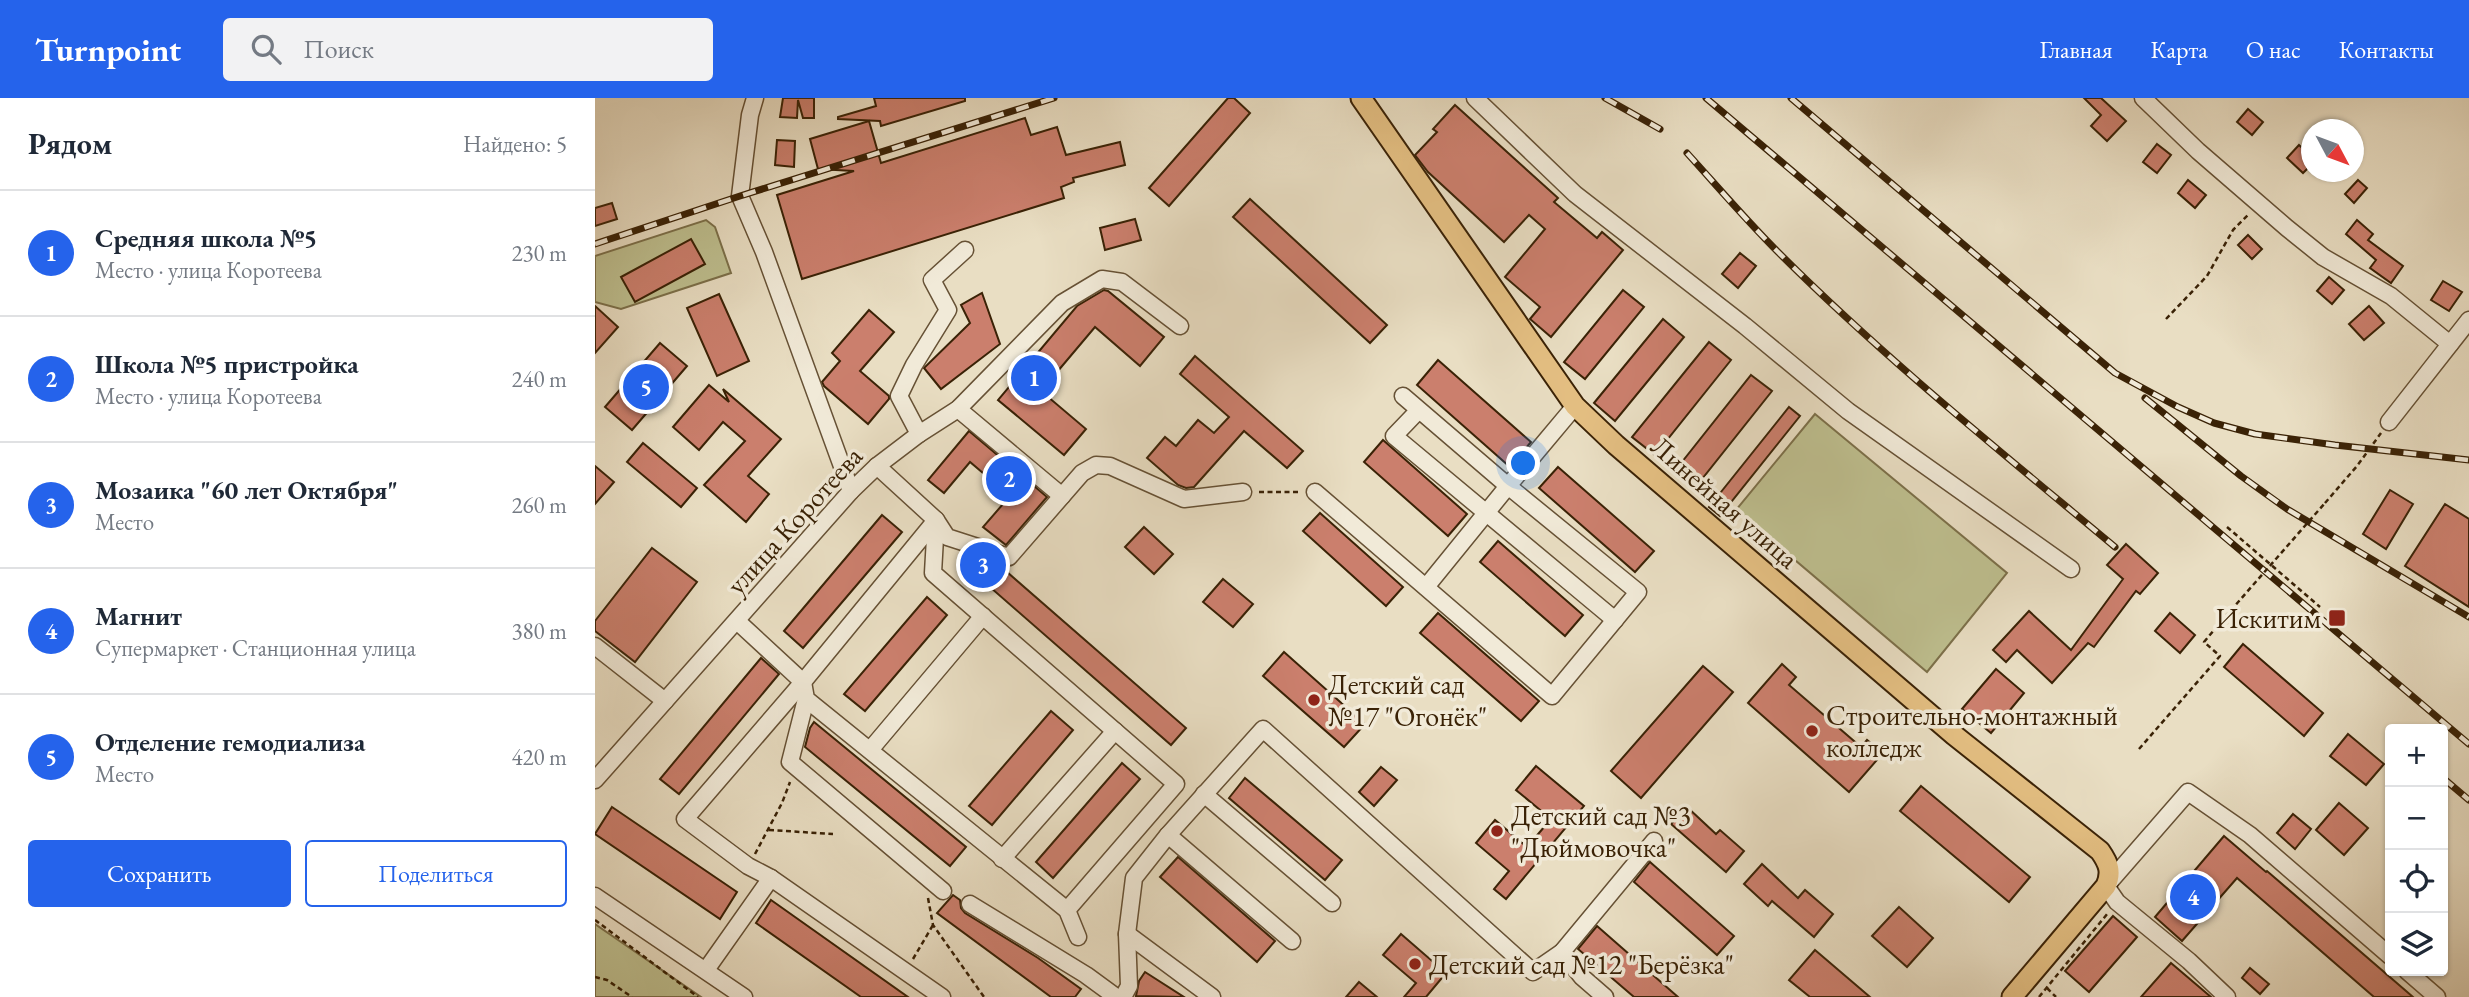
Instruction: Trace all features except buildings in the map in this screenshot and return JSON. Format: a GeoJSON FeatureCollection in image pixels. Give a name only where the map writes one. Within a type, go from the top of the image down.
{"type":"FeatureCollection","features":[{"type":"Feature","properties":{"kind":"main road","name":"Линейная улица"},"geometry":{"type":"LineString","coordinates":[[1361,98],[1576,406],[1616,445],[1954,735],[2100,851],[2111,874],[2112,894]]}},
{"type":"Feature","properties":{"kind":"main road"},"geometry":{"type":"LineString","coordinates":[[2012,997],[2112,894]]}},
{"type":"Feature","properties":{"kind":"street"},"geometry":{"type":"LineString","coordinates":[[755,98],[750,115],[740,196],[764,253],[851,491]]}},
{"type":"Feature","properties":{"kind":"street"},"geometry":{"type":"LineString","coordinates":[[1475,98],[1574,194],[1745,326],[1848,411],[2071,569]]}},
{"type":"Feature","properties":{"kind":"street"},"geometry":{"type":"LineString","coordinates":[[2143,98],[2257,202],[2323,257],[2391,296],[2450,344]]}},
{"type":"Feature","properties":{"kind":"street"},"geometry":{"type":"LineString","coordinates":[[919,434],[899,396],[914,365],[948,310],[932,280],[965,250]]}},
{"type":"Feature","properties":{"kind":"street","name":"улица Коротеева"},"geometry":{"type":"LineString","coordinates":[[595,780],[851,491],[877,466],[958,409],[1062,303],[1102,279],[1122,282],[1180,326]]}},
{"type":"Feature","properties":{"kind":"street"},"geometry":{"type":"LineString","coordinates":[[2389,422],[2469,320]]}},
{"type":"Feature","properties":{"kind":"street"},"geometry":{"type":"LineString","coordinates":[[1315,492],[1552,696],[1638,592],[1403,396]]}},
{"type":"Feature","properties":{"kind":"street"},"geometry":{"type":"LineString","coordinates":[[1426,587],[1576,406]]}},
{"type":"Feature","properties":{"kind":"street"},"geometry":{"type":"LineString","coordinates":[[958,409],[1062,496]]}},
{"type":"Feature","properties":{"kind":"street"},"geometry":{"type":"LineString","coordinates":[[1418,411],[1394,436],[1615,620]]}},
{"type":"Feature","properties":{"kind":"street"},"geometry":{"type":"LineString","coordinates":[[877,466],[936,520],[947,537],[1009,557],[1082,473],[1096,465],[1110,466],[1184,499],[1243,492]]}},
{"type":"Feature","properties":{"kind":"street"},"geometry":{"type":"LineString","coordinates":[[936,520],[933,573],[1176,784],[1066,911]]}},
{"type":"Feature","properties":{"kind":"street"},"geometry":{"type":"LineString","coordinates":[[936,520],[803,682],[685,819],[748,866],[771,878],[942,997]]}},
{"type":"Feature","properties":{"kind":"street"},"geometry":{"type":"LineString","coordinates":[[870,750],[983,615]]}},
{"type":"Feature","properties":{"kind":"street"},"geometry":{"type":"LineString","coordinates":[[737,621],[803,682],[806,699],[790,762],[943,891]]}},
{"type":"Feature","properties":{"kind":"street"},"geometry":{"type":"LineString","coordinates":[[595,646],[665,701]]}},
{"type":"Feature","properties":{"kind":"street"},"geometry":{"type":"LineString","coordinates":[[806,699],[1066,911],[1078,936]]}},
{"type":"Feature","properties":{"kind":"street"},"geometry":{"type":"LineString","coordinates":[[1123,997],[1129,986],[1127,934],[1134,878],[1168,835],[1263,729],[1533,971],[1562,952],[1654,841]]}},
{"type":"Feature","properties":{"kind":"street"},"geometry":{"type":"LineString","coordinates":[[1002,859],[1115,731]]}},
{"type":"Feature","properties":{"kind":"street"},"geometry":{"type":"LineString","coordinates":[[2227,997],[2112,894],[2188,792],[2250,835],[2385,952]]}},
{"type":"Feature","properties":{"kind":"street"},"geometry":{"type":"LineString","coordinates":[[1204,794],[1332,902]]}},
{"type":"Feature","properties":{"kind":"street"},"geometry":{"type":"LineString","coordinates":[[1168,835],[1292,941]]}},
{"type":"Feature","properties":{"kind":"street"},"geometry":{"type":"LineString","coordinates":[[706,970],[771,878]]}},
{"type":"Feature","properties":{"kind":"street"},"geometry":{"type":"LineString","coordinates":[[595,896],[744,997]]}},
{"type":"Feature","properties":{"kind":"street"},"geometry":{"type":"LineString","coordinates":[[971,904],[1086,975],[1116,997]]}},
{"type":"Feature","properties":{"kind":"street"},"geometry":{"type":"LineString","coordinates":[[1127,934],[1212,997]]}},
{"type":"Feature","properties":{"kind":"street"},"geometry":{"type":"LineString","coordinates":[[1562,952],[1582,977],[1605,997]]}},
{"type":"Feature","properties":{"kind":"street"},"geometry":{"type":"LineString","coordinates":[[2413,976],[2437,997]]}},
{"type":"Feature","properties":{"kind":"path"},"geometry":{"type":"LineString","coordinates":[[2166,319],[2207,276],[2233,230],[2257,202]]}},
{"type":"Feature","properties":{"kind":"path"},"geometry":{"type":"LineString","coordinates":[[2139,749],[2220,656],[2204,642],[2357,467],[2389,422]]}},
{"type":"Feature","properties":{"kind":"path"},"geometry":{"type":"LineString","coordinates":[[1243,492],[1315,492]]}},
{"type":"Feature","properties":{"kind":"path"},"geometry":{"type":"LineString","coordinates":[[2227,527],[2320,607]]}},
{"type":"Feature","properties":{"kind":"path"},"geometry":{"type":"LineString","coordinates":[[748,866],[769,830],[796,767]]}},
{"type":"Feature","properties":{"kind":"path"},"geometry":{"type":"LineString","coordinates":[[769,830],[833,834]]}},
{"type":"Feature","properties":{"kind":"path"},"geometry":{"type":"LineString","coordinates":[[923,875],[933,925],[984,997]]}},
{"type":"Feature","properties":{"kind":"path"},"geometry":{"type":"LineString","coordinates":[[2039,997],[2112,894]]}},
{"type":"Feature","properties":{"kind":"path"},"geometry":{"type":"LineString","coordinates":[[595,920],[698,997]]}},
{"type":"Feature","properties":{"kind":"path"},"geometry":{"type":"LineString","coordinates":[[905,972],[933,925]]}},
{"type":"Feature","properties":{"kind":"path"},"geometry":{"type":"LineString","coordinates":[[595,977],[607,980],[632,997]]}},
{"type":"Feature","properties":{"kind":"path"},"geometry":{"type":"LineString","coordinates":[[2047,988],[2056,997]]}},
{"type":"Feature","properties":{"kind":"green space"},"geometry":{"type":"Polygon","coordinates":[[[706,220],[715,227],[731,273],[621,309],[595,302],[595,256],[706,220]]]}},
{"type":"Feature","properties":{"kind":"green space"},"geometry":{"type":"Polygon","coordinates":[[[1815,414],[2007,573],[1927,672],[1736,510],[1815,414]]]}},
{"type":"Feature","properties":{"kind":"green space"},"geometry":{"type":"Polygon","coordinates":[[[595,924],[701,997],[595,997],[595,924]]]}},
{"type":"Feature","properties":{"kind":"railway"},"geometry":{"type":"LineString","coordinates":[[595,244],[1054,98]]}},
{"type":"Feature","properties":{"kind":"railway"},"geometry":{"type":"LineString","coordinates":[[1605,98],[1660,129]]}},
{"type":"Feature","properties":{"kind":"railway"},"geometry":{"type":"LineString","coordinates":[[1706,98],[2469,744]]}},
{"type":"Feature","properties":{"kind":"railway"},"geometry":{"type":"LineString","coordinates":[[1791,98],[2115,373],[2178,407],[2214,423],[2255,434],[2469,460]]}},
{"type":"Feature","properties":{"kind":"railway"},"geometry":{"type":"LineString","coordinates":[[1687,153],[1765,239],[1858,328],[2115,547]]}},
{"type":"Feature","properties":{"kind":"railway"},"geometry":{"type":"LineString","coordinates":[[2145,398],[2241,476],[2287,509],[2469,617]]}},
{"type":"Feature","properties":{"kind":"railway"},"geometry":{"type":"LineString","coordinates":[[2448,782],[2469,800]]}},
{"type":"Feature","properties":{"kind":"place","name":"Средняя школа №5"},"geometry":{"type":"Point","coordinates":[1034,378]}},
{"type":"Feature","properties":{"kind":"place","name":"Отделение гемодиализа"},"geometry":{"type":"Point","coordinates":[646,387]}},
{"type":"Feature","properties":{"kind":"place","name":"Школа №5 пристройка"},"geometry":{"type":"Point","coordinates":[1009,479]}},
{"type":"Feature","properties":{"kind":"place","name":"Мозаика \"60 лет Октября\""},"geometry":{"type":"Point","coordinates":[983,565]}},
{"type":"Feature","properties":{"kind":"place","name":"Искитим"},"geometry":{"type":"Point","coordinates":[2337,618]}},
{"type":"Feature","properties":{"kind":"place","name":"Детский сад №17 \"Огонёк\""},"geometry":{"type":"Point","coordinates":[1314,700]}},
{"type":"Feature","properties":{"kind":"place","name":"Строительно-монтажный колледж"},"geometry":{"type":"Point","coordinates":[1812,731]}},
{"type":"Feature","properties":{"kind":"place","name":"Детский сад №3 \"Дюймовочка\""},"geometry":{"type":"Point","coordinates":[1497,831]}},
{"type":"Feature","properties":{"kind":"place","name":"Магнит"},"geometry":{"type":"Point","coordinates":[2193,897]}},
{"type":"Feature","properties":{"kind":"place","name":"Детский сад №12 \"Берёзка\""},"geometry":{"type":"Point","coordinates":[1415,964]}}]}
